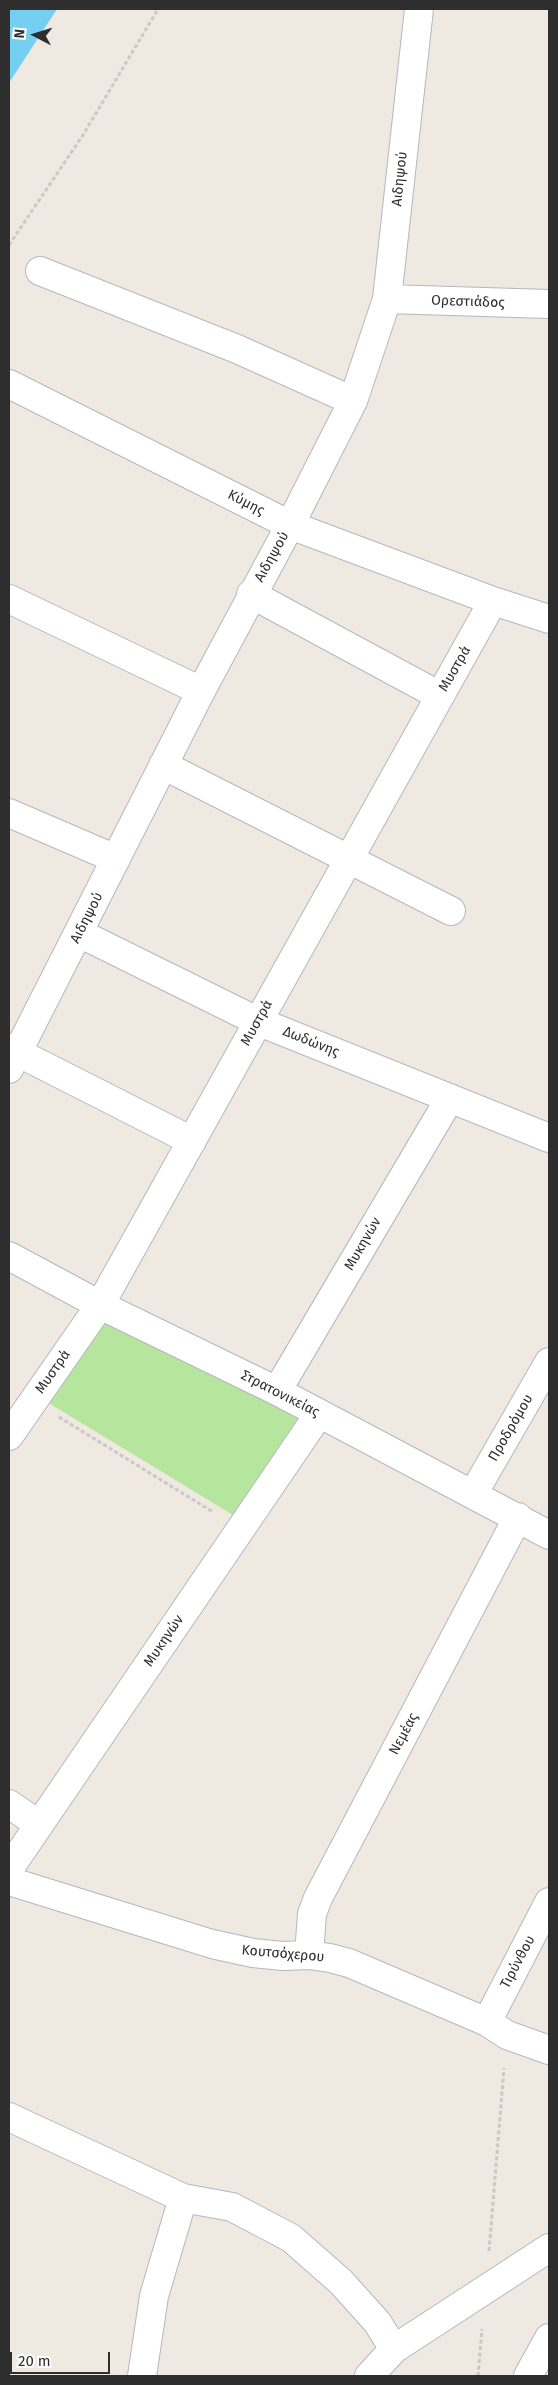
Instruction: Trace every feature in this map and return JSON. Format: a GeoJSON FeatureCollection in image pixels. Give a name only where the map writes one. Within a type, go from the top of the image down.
{"type":"FeatureCollection","features":[{"type":"Feature","properties":{"kind":"street","name":"Αιδηψού"},"geometry":{"type":"LineString","coordinates":[[12,1057],[79,933],[201,691],[251,594],[290,525],[353,401],[387,299],[419,9]]}},
{"type":"Feature","properties":{"kind":"street"},"geometry":{"type":"LineString","coordinates":[[40,271],[238,349],[353,401]]}},
{"type":"Feature","properties":{"kind":"street","name":"Ορεστιάδος"},"geometry":{"type":"LineString","coordinates":[[387,299],[549,304]]}},
{"type":"Feature","properties":{"kind":"street","name":"Κύμης"},"geometry":{"type":"LineString","coordinates":[[9,384],[290,525],[493,602],[549,619]]}},
{"type":"Feature","properties":{"kind":"street"},"geometry":{"type":"LineString","coordinates":[[251,594],[440,696]]}},
{"type":"Feature","properties":{"kind":"street"},"geometry":{"type":"LineString","coordinates":[[9,599],[201,691]]}},
{"type":"Feature","properties":{"kind":"street","name":"Μυστρά"},"geometry":{"type":"LineString","coordinates":[[9,1436],[100,1304],[493,602]]}},
{"type":"Feature","properties":{"kind":"street"},"geometry":{"type":"LineString","coordinates":[[163,765],[451,911]]}},
{"type":"Feature","properties":{"kind":"street"},"geometry":{"type":"LineString","coordinates":[[9,813],[116,859]]}},
{"type":"Feature","properties":{"kind":"street","name":"Δωδώνης"},"geometry":{"type":"LineString","coordinates":[[79,933],[257,1021],[549,1138]]}},
{"type":"Feature","properties":{"kind":"street"},"geometry":{"type":"LineString","coordinates":[[12,1057],[192,1141]]}},
{"type":"Feature","properties":{"kind":"street","name":"Μυκηνών"},"geometry":{"type":"LineString","coordinates":[[277,1391],[450,1098]]}},
{"type":"Feature","properties":{"kind":"street","name":"Στρατονικείας"},"geometry":{"type":"LineString","coordinates":[[9,1256],[100,1304],[277,1391],[549,1535]]}},
{"type":"Feature","properties":{"kind":"street","name":"Προδρόμου"},"geometry":{"type":"LineString","coordinates":[[473,1494],[549,1362]]}},
{"type":"Feature","properties":{"kind":"street","name":"Μυκηνών"},"geometry":{"type":"LineString","coordinates":[[9,1869],[319,1414]]}},
{"type":"Feature","properties":{"kind":"street","name":"Νεμέας"},"geometry":{"type":"LineString","coordinates":[[309,1956],[312,1914],[318,1898],[518,1518]]}},
{"type":"Feature","properties":{"kind":"street"},"geometry":{"type":"LineString","coordinates":[[9,1804],[38,1824]]}},
{"type":"Feature","properties":{"kind":"street","name":"Κουτσόχερου"},"geometry":{"type":"LineString","coordinates":[[9,1881],[212,1944],[253,1953],[330,1958],[371,1971],[549,2050]]}},
{"type":"Feature","properties":{"kind":"street","name":"Τιρύνθου"},"geometry":{"type":"LineString","coordinates":[[497,2028],[549,1902]]}},
{"type":"Feature","properties":{"kind":"street"},"geometry":{"type":"LineString","coordinates":[[9,2117],[183,2198],[232,2207],[291,2238],[341,2282],[377,2322],[394,2349]]}},
{"type":"Feature","properties":{"kind":"street"},"geometry":{"type":"LineString","coordinates":[[142,2376],[154,2296],[183,2198]]}},
{"type":"Feature","properties":{"kind":"street"},"geometry":{"type":"LineString","coordinates":[[369,2376],[394,2349],[549,2248]]}},
{"type":"Feature","properties":{"kind":"street"},"geometry":{"type":"LineString","coordinates":[[528,2376],[548,2345]]}},
{"type":"Feature","properties":{"kind":"path"},"geometry":{"type":"LineString","coordinates":[[9,245],[83,135],[158,9]]}},
{"type":"Feature","properties":{"kind":"path"},"geometry":{"type":"LineString","coordinates":[[33,1401],[240,1529]]}},
{"type":"Feature","properties":{"kind":"path"},"geometry":{"type":"LineString","coordinates":[[478,2376],[486,2288],[497,2028]]}},
{"type":"Feature","properties":{"kind":"green space"},"geometry":{"type":"Polygon","coordinates":[[[103,1319],[298,1418],[233,1515],[47,1402],[103,1319]]]}},
{"type":"Feature","properties":{"kind":"water"},"geometry":{"type":"Polygon","coordinates":[[[9,9],[57,9],[9,83],[9,9]]]}}]}
